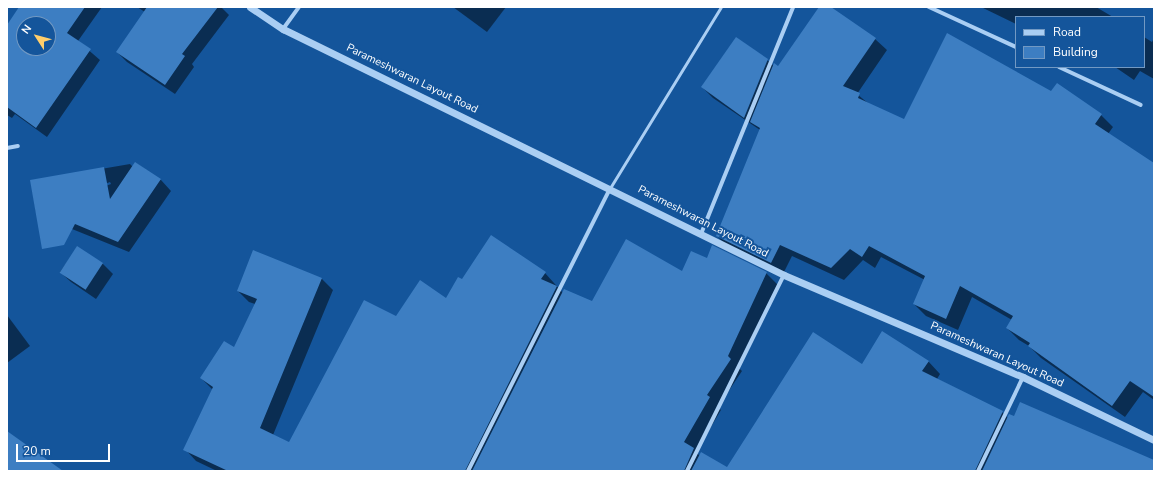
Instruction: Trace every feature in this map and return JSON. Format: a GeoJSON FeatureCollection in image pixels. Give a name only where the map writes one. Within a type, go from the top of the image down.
{"type":"FeatureCollection","features":[{"type":"Feature","properties":{"kind":"street","name":"Parameshwaran Layout Road"},"geometry":{"type":"LineString","coordinates":[[250,7],[283,29],[610,188],[784,275],[1023,377],[1154,440]]}},
{"type":"Feature","properties":{"kind":"street"},"geometry":{"type":"LineString","coordinates":[[283,29],[299,7]]}},
{"type":"Feature","properties":{"kind":"street"},"geometry":{"type":"LineString","coordinates":[[701,234],[793,7]]}},
{"type":"Feature","properties":{"kind":"street"},"geometry":{"type":"LineString","coordinates":[[929,7],[1015,47]]}},
{"type":"Feature","properties":{"kind":"street"},"geometry":{"type":"LineString","coordinates":[[1061,68],[1141,105]]}},
{"type":"Feature","properties":{"kind":"street"},"geometry":{"type":"LineString","coordinates":[[7,148],[18,146]]}},
{"type":"Feature","properties":{"kind":"street"},"geometry":{"type":"LineString","coordinates":[[468,471],[610,188]]}},
{"type":"Feature","properties":{"kind":"street"},"geometry":{"type":"LineString","coordinates":[[687,471],[784,275]]}},
{"type":"Feature","properties":{"kind":"street"},"geometry":{"type":"LineString","coordinates":[[978,471],[1023,377]]}},
{"type":"Feature","properties":{"kind":"lane"},"geometry":{"type":"LineString","coordinates":[[610,188],[722,7]]}},
{"type":"Feature","properties":{"kind":"building"},"geometry":{"type":"Polygon","coordinates":[[[19,7],[85,7],[67,33],[91,49],[36,128],[7,107],[7,25],[19,7]]]}},
{"type":"Feature","properties":{"kind":"building"},"geometry":{"type":"Polygon","coordinates":[[[147,7],[218,7],[182,54],[185,56],[165,85],[116,52],[147,7]]]}},
{"type":"Feature","properties":{"kind":"building"},"geometry":{"type":"Polygon","coordinates":[[[819,7],[831,7],[876,38],[843,86],[860,93],[858,98],[904,119],[947,33],[1051,91],[1057,83],[1102,114],[1095,124],[1154,163],[1154,397],[1130,381],[1112,406],[1028,346],[1030,343],[1006,328],[1013,316],[960,286],[946,319],[913,304],[925,276],[869,246],[862,257],[850,249],[831,268],[780,245],[771,263],[716,236],[760,128],[750,122],[774,63],[778,66],[819,7]]]}},
{"type":"Feature","properties":{"kind":"building"},"geometry":{"type":"Polygon","coordinates":[[[736,37],[768,59],[744,118],[701,87],[736,37]]]}},
{"type":"Feature","properties":{"kind":"building"},"geometry":{"type":"Polygon","coordinates":[[[135,162],[161,179],[118,242],[75,224],[64,245],[42,249],[30,180],[104,167],[110,199],[135,162]]]}},
{"type":"Feature","properties":{"kind":"building"},"geometry":{"type":"Polygon","coordinates":[[[491,235],[546,272],[541,279],[557,286],[465,471],[228,471],[183,450],[213,387],[200,378],[224,341],[234,347],[257,299],[237,291],[253,250],[322,278],[260,428],[289,442],[364,300],[396,316],[420,280],[446,298],[458,277],[462,279],[491,235]]]}},
{"type":"Feature","properties":{"kind":"building"},"geometry":{"type":"Polygon","coordinates":[[[626,239],[682,271],[691,251],[707,258],[712,245],[767,272],[728,356],[731,359],[707,395],[710,397],[684,442],[694,448],[684,471],[472,471],[564,289],[592,301],[626,239]]]}},
{"type":"Feature","properties":{"kind":"building"},"geometry":{"type":"Polygon","coordinates":[[[77,246],[103,263],[86,290],[60,273],[77,246]]]}},
{"type":"Feature","properties":{"kind":"building"},"geometry":{"type":"Polygon","coordinates":[[[882,331],[929,361],[922,371],[1003,411],[975,471],[691,471],[701,452],[727,467],[813,332],[862,364],[882,331]]]}},
{"type":"Feature","properties":{"kind":"building"},"geometry":{"type":"Polygon","coordinates":[[[1020,402],[1154,460],[1154,471],[982,471],[1009,414],[1014,416],[1020,402]]]}},
{"type":"Feature","properties":{"kind":"building"},"geometry":{"type":"Polygon","coordinates":[[[7,431],[63,471],[7,471],[7,431]]]}}]}
